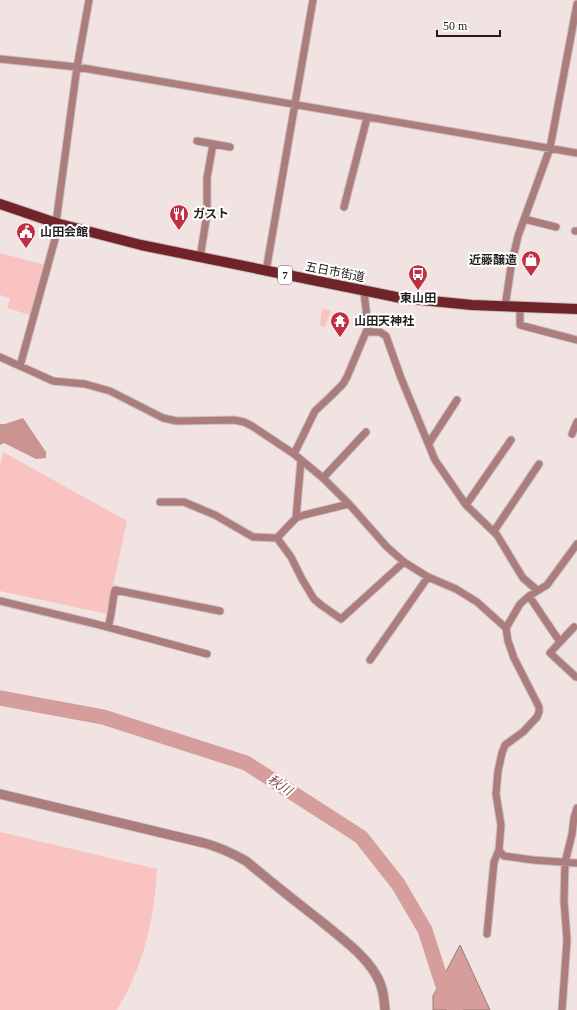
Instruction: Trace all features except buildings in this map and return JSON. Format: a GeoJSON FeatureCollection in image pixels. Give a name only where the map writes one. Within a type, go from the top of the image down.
{"type":"FeatureCollection","features":[{"type":"Feature","properties":{"kind":"main road","name":"五日市街道"},"geometry":{"type":"LineString","coordinates":[[0,204],[56,223],[142,245],[401,298],[429,302],[505,307],[577,309]]}},
{"type":"Feature","properties":{"kind":"street"},"geometry":{"type":"LineString","coordinates":[[20,366],[58,232],[56,223],[77,67],[89,0]]}},
{"type":"Feature","properties":{"kind":"street"},"geometry":{"type":"LineString","coordinates":[[266,271],[313,0]]}},
{"type":"Feature","properties":{"kind":"street"},"geometry":{"type":"LineString","coordinates":[[505,307],[511,267],[524,219],[550,148],[577,4]]}},
{"type":"Feature","properties":{"kind":"street"},"geometry":{"type":"LineString","coordinates":[[0,59],[77,67],[577,153]]}},
{"type":"Feature","properties":{"kind":"street"},"geometry":{"type":"LineString","coordinates":[[344,207],[367,118]]}},
{"type":"Feature","properties":{"kind":"street"},"geometry":{"type":"LineString","coordinates":[[197,141],[230,146]]}},
{"type":"Feature","properties":{"kind":"street"},"geometry":{"type":"LineString","coordinates":[[200,258],[207,214],[207,178],[213,144]]}},
{"type":"Feature","properties":{"kind":"street"},"geometry":{"type":"LineString","coordinates":[[524,219],[556,227]]}},
{"type":"Feature","properties":{"kind":"street"},"geometry":{"type":"LineString","coordinates":[[294,454],[315,411],[343,384],[347,377],[368,328],[364,291]]}},
{"type":"Feature","properties":{"kind":"street"},"geometry":{"type":"LineString","coordinates":[[520,307],[520,325],[577,340]]}},
{"type":"Feature","properties":{"kind":"street"},"geometry":{"type":"LineString","coordinates":[[366,332],[380,332],[386,336],[401,378],[435,460],[466,505],[498,535],[523,578],[537,590]]}},
{"type":"Feature","properties":{"kind":"street"},"geometry":{"type":"LineString","coordinates":[[0,357],[53,381],[85,384],[110,392],[163,418],[177,421],[234,420],[244,422],[261,431],[294,454],[323,478],[350,504],[387,547],[404,562],[428,578],[456,589],[477,602],[506,628]]}},
{"type":"Feature","properties":{"kind":"street"},"geometry":{"type":"LineString","coordinates":[[429,443],[457,400]]}},
{"type":"Feature","properties":{"kind":"street"},"geometry":{"type":"LineString","coordinates":[[572,434],[577,422]]}},
{"type":"Feature","properties":{"kind":"street"},"geometry":{"type":"LineString","coordinates":[[323,478],[366,432]]}},
{"type":"Feature","properties":{"kind":"street"},"geometry":{"type":"LineString","coordinates":[[466,505],[511,440]]}},
{"type":"Feature","properties":{"kind":"street"},"geometry":{"type":"LineString","coordinates":[[296,518],[301,460]]}},
{"type":"Feature","properties":{"kind":"street"},"geometry":{"type":"LineString","coordinates":[[494,532],[540,464]]}},
{"type":"Feature","properties":{"kind":"street"},"geometry":{"type":"LineString","coordinates":[[160,502],[184,502],[215,515],[254,537],[277,538],[296,518],[350,504]]}},
{"type":"Feature","properties":{"kind":"street"},"geometry":{"type":"LineString","coordinates":[[277,538],[291,557],[314,599],[321,606],[342,619],[404,562]]}},
{"type":"Feature","properties":{"kind":"street"},"geometry":{"type":"LineString","coordinates":[[487,934],[494,862],[499,850],[501,825],[496,794],[498,771],[502,753],[505,745],[523,732],[537,717],[539,712],[539,707],[514,658],[508,642],[506,628],[516,610],[529,596],[547,585],[577,544]]}},
{"type":"Feature","properties":{"kind":"street"},"geometry":{"type":"LineString","coordinates":[[370,660],[428,578]]}},
{"type":"Feature","properties":{"kind":"street"},"geometry":{"type":"LineString","coordinates":[[108,627],[115,590],[220,611]]}},
{"type":"Feature","properties":{"kind":"street"},"geometry":{"type":"LineString","coordinates":[[529,596],[560,642]]}},
{"type":"Feature","properties":{"kind":"street"},"geometry":{"type":"LineString","coordinates":[[0,601],[108,627],[207,654]]}},
{"type":"Feature","properties":{"kind":"street"},"geometry":{"type":"LineString","coordinates":[[574,627],[550,653],[576,677]]}},
{"type":"Feature","properties":{"kind":"street"},"geometry":{"type":"LineString","coordinates":[[0,794],[204,843],[219,847],[232,853],[246,861],[348,943],[375,973],[384,995],[385,1010]]}},
{"type":"Feature","properties":{"kind":"street"},"geometry":{"type":"LineString","coordinates":[[562,1010],[567,940],[564,887],[565,862],[577,808]]}},
{"type":"Feature","properties":{"kind":"street"},"geometry":{"type":"LineString","coordinates":[[499,850],[504,856],[533,860],[577,863]]}},
{"type":"Feature","properties":{"kind":"shaded area"},"geometry":{"type":"Polygon","coordinates":[[[0,253],[45,265],[30,315],[7,308],[10,298],[0,295],[0,253]]]}},
{"type":"Feature","properties":{"kind":"shaded area"},"geometry":{"type":"Polygon","coordinates":[[[322,309],[331,310],[325,327],[320,326],[322,309]]]}},
{"type":"Feature","properties":{"kind":"shaded area"},"geometry":{"type":"Polygon","coordinates":[[[23,418],[46,452],[46,458],[36,459],[4,443],[0,445],[0,424],[5,424],[23,418]]]}},
{"type":"Feature","properties":{"kind":"shaded area"},"geometry":{"type":"Polygon","coordinates":[[[3,452],[127,521],[107,614],[0,591],[0,467],[3,452]]]}},
{"type":"Feature","properties":{"kind":"shaded area"},"geometry":{"type":"Polygon","coordinates":[[[0,832],[157,869],[156,888],[146,942],[134,976],[117,1010],[0,1010],[0,832]]]}},
{"type":"Feature","properties":{"kind":"shaded area"},"geometry":{"type":"Polygon","coordinates":[[[460,945],[490,1010],[433,1010],[433,996],[460,945]]]}},
{"type":"Feature","properties":{"kind":"waterway","name":"秋川"},"geometry":{"type":"LineString","coordinates":[[0,698],[103,717],[246,763],[361,837],[398,884],[425,930],[443,986],[456,1010]]}},
{"type":"Feature","properties":{"kind":"place","name":"ガスト"},"geometry":{"type":"Point","coordinates":[179,231]}},
{"type":"Feature","properties":{"kind":"place","name":"山田会館"},"geometry":{"type":"Point","coordinates":[26,249]}},
{"type":"Feature","properties":{"kind":"place","name":"近藤醸造"},"geometry":{"type":"Point","coordinates":[531,277]}},
{"type":"Feature","properties":{"kind":"place","name":"東山田"},"geometry":{"type":"Point","coordinates":[418,291]}},
{"type":"Feature","properties":{"kind":"place","name":"山田天神社"},"geometry":{"type":"Point","coordinates":[340,338]}}]}
